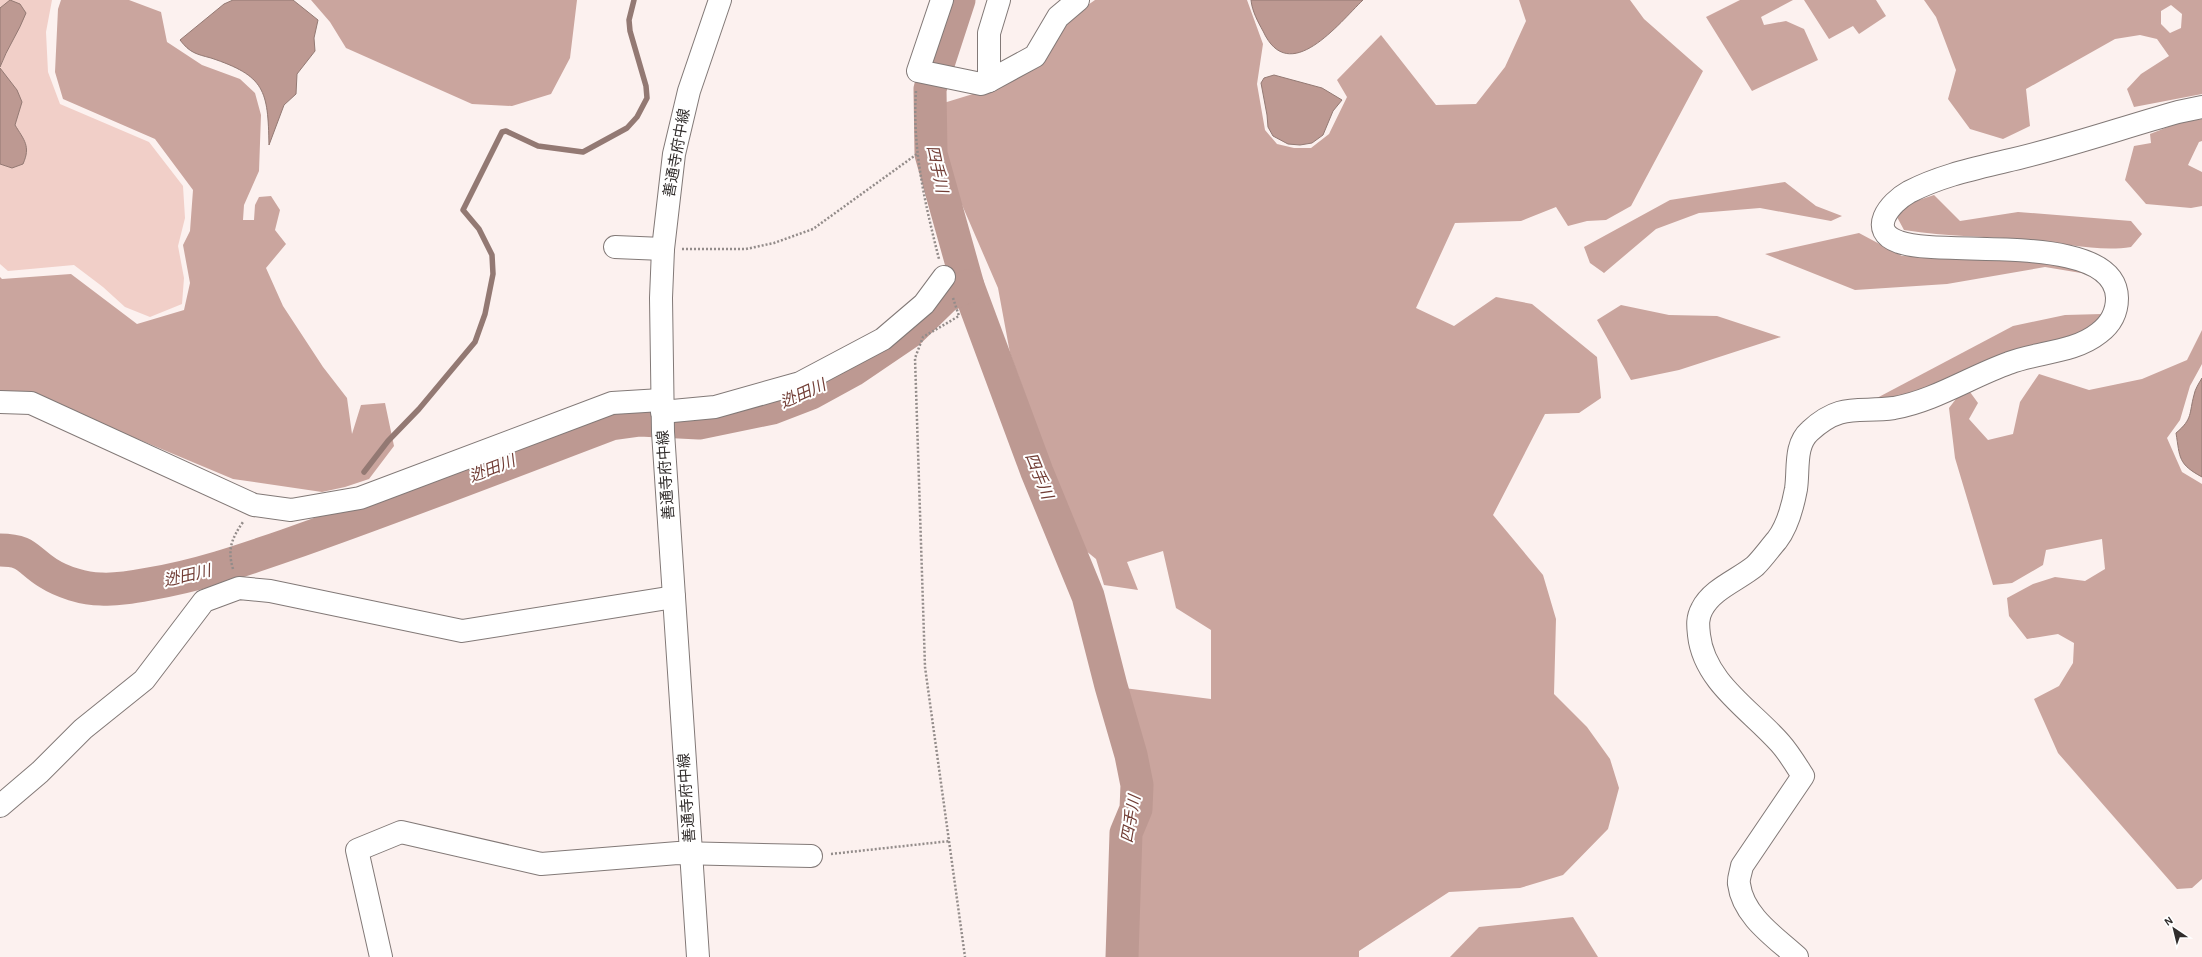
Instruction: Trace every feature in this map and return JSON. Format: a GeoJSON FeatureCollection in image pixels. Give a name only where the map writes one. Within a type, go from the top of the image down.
{"type":"FeatureCollection","features":[{"type":"Feature","properties":{"kind":"street","name":"善通寺府中線"},"geometry":{"type":"LineString","coordinates":[[698,957],[662,415],[661,298],[664,249],[674,154],[682,118],[705,40],[720,0]]}},
{"type":"Feature","properties":{"kind":"street"},"geometry":{"type":"LineString","coordinates":[[942,0],[921,72],[985,83],[1035,56],[1058,17],[1078,0]]}},
{"type":"Feature","properties":{"kind":"street"},"geometry":{"type":"LineString","coordinates":[[985,83],[989,33],[999,0]]}},
{"type":"Feature","properties":{"kind":"street"},"geometry":{"type":"LineString","coordinates":[[1797,957],[1758,922],[1744,904],[1739,883],[1742,866],[1804,776],[1781,744],[1720,683],[1708,664],[1700,642],[1697,622],[1703,607],[1718,592],[1756,564],[1784,531],[1796,490],[1799,450],[1806,434],[1822,421],[1837,413],[1856,409],[1893,408],[1928,399],[2012,362],[2085,342],[2098,334],[2111,322],[2117,307],[2117,292],[2111,279],[2101,270],[2082,261],[2054,252],[1922,247],[1896,242],[1886,233],[1883,223],[1888,208],[1906,194],[1935,180],[1974,167],[2006,161],[2178,112],[2202,107]]}},
{"type":"Feature","properties":{"kind":"street"},"geometry":{"type":"LineString","coordinates":[[615,247],[664,249]]}},
{"type":"Feature","properties":{"kind":"street"},"geometry":{"type":"LineString","coordinates":[[0,402],[31,403],[254,505],[291,510],[360,498],[612,403],[662,415],[715,407],[800,383],[883,338],[924,304],[944,277]]}},
{"type":"Feature","properties":{"kind":"street"},"geometry":{"type":"LineString","coordinates":[[0,806],[40,772],[83,729],[144,680],[204,601],[239,588],[270,591],[462,631],[674,597]]}},
{"type":"Feature","properties":{"kind":"street"},"geometry":{"type":"LineString","coordinates":[[381,957],[357,850],[401,832],[541,864],[691,853],[811,856]]}},
{"type":"Feature","properties":{"kind":"path"},"geometry":{"type":"LineString","coordinates":[[921,72],[915,104],[917,154],[925,202],[944,277]]}},
{"type":"Feature","properties":{"kind":"path"},"geometry":{"type":"LineString","coordinates":[[664,249],[746,249],[774,243],[813,229],[917,154]]}},
{"type":"Feature","properties":{"kind":"path"},"geometry":{"type":"LineString","coordinates":[[954,302],[959,316],[923,337],[915,358],[925,667],[965,957]]}},
{"type":"Feature","properties":{"kind":"path"},"geometry":{"type":"LineString","coordinates":[[235,575],[230,558],[232,538],[254,505]]}},
{"type":"Feature","properties":{"kind":"path"},"geometry":{"type":"LineString","coordinates":[[811,856],[950,841]]}},
{"type":"Feature","properties":{"kind":"shaded area"},"geometry":{"type":"Polygon","coordinates":[[[0,0],[52,0],[46,32],[48,72],[60,104],[149,142],[183,186],[185,218],[178,246],[184,278],[182,304],[150,317],[125,307],[103,287],[74,265],[8,271],[0,264],[0,0]]]}},
{"type":"Feature","properties":{"kind":"shaded area"},"geometry":{"type":"Polygon","coordinates":[[[10,0],[20,4],[26,13],[0,67],[0,8],[10,0]]]}},
{"type":"Feature","properties":{"kind":"shaded area"},"geometry":{"type":"Polygon","coordinates":[[[61,0],[129,0],[161,12],[167,42],[202,65],[240,79],[255,93],[261,115],[259,171],[244,205],[243,220],[254,220],[255,205],[259,197],[271,196],[280,210],[275,230],[286,244],[266,268],[283,306],[323,367],[347,398],[352,434],[361,405],[385,403],[394,446],[369,479],[345,487],[322,492],[233,479],[23,391],[0,392],[0,277],[2,279],[71,274],[137,324],[184,310],[190,283],[183,245],[190,231],[193,190],[155,139],[63,99],[55,72],[58,9],[61,0]]]}},
{"type":"Feature","properties":{"kind":"shaded area"},"geometry":{"type":"Polygon","coordinates":[[[233,0],[293,0],[318,20],[314,38],[315,51],[297,74],[296,94],[284,105],[269,145],[267,111],[264,98],[260,88],[253,79],[243,71],[194,52],[187,48],[180,40],[224,4],[233,0]]]}},
{"type":"Feature","properties":{"kind":"shaded area"},"geometry":{"type":"Polygon","coordinates":[[[311,0],[577,0],[570,58],[551,94],[512,106],[472,104],[346,48],[330,22],[311,0]]]}},
{"type":"Feature","properties":{"kind":"shaded area"},"geometry":{"type":"Polygon","coordinates":[[[1095,0],[1247,0],[1263,44],[1257,84],[1265,130],[1277,144],[1294,148],[1311,148],[1329,134],[1347,97],[1337,80],[1381,35],[1436,105],[1476,104],[1505,67],[1526,21],[1519,0],[1630,0],[1644,19],[1703,71],[1631,206],[1606,220],[1587,221],[1568,226],[1556,207],[1521,221],[1455,223],[1416,308],[1454,326],[1496,297],[1532,304],[1597,357],[1601,398],[1579,413],[1545,414],[1493,515],[1543,575],[1556,619],[1554,694],[1587,727],[1610,759],[1619,788],[1608,829],[1563,875],[1520,888],[1449,892],[1359,951],[1359,957],[1129,957],[1134,834],[1145,809],[1136,732],[1116,687],[1211,699],[1211,630],[1176,608],[1163,551],[1127,562],[1138,590],[1104,585],[1096,559],[1080,546],[1010,353],[998,288],[940,154],[937,105],[973,94],[1042,60],[1065,21],[1095,0]]]}},
{"type":"Feature","properties":{"kind":"shaded area"},"geometry":{"type":"Polygon","coordinates":[[[1251,0],[1363,0],[1341,23],[1314,46],[1300,52],[1286,53],[1274,47],[1263,31],[1257,20],[1251,0]]]}},
{"type":"Feature","properties":{"kind":"shaded area"},"geometry":{"type":"Polygon","coordinates":[[[1740,0],[1793,0],[1761,17],[1764,25],[1786,21],[1804,29],[1818,60],[1752,91],[1706,17],[1740,0]]]}},
{"type":"Feature","properties":{"kind":"shaded area"},"geometry":{"type":"Polygon","coordinates":[[[1804,0],[1876,0],[1886,16],[1859,34],[1853,26],[1829,39],[1804,0]]]}},
{"type":"Feature","properties":{"kind":"shaded area"},"geometry":{"type":"Polygon","coordinates":[[[1924,0],[2202,0],[2202,94],[2134,107],[2127,89],[2141,74],[2169,56],[2157,39],[2140,35],[2115,39],[2026,89],[2030,126],[2003,139],[1970,129],[1948,99],[1956,70],[1936,17],[1924,0]],[[2171,5],[2161,11],[2161,24],[2170,33],[2181,28],[2182,14],[2171,5]]]}},
{"type":"Feature","properties":{"kind":"shaded area"},"geometry":{"type":"Polygon","coordinates":[[[0,68],[17,90],[22,102],[15,125],[25,143],[26,152],[23,164],[12,168],[0,164],[0,68]]]}},
{"type":"Feature","properties":{"kind":"shaded area"},"geometry":{"type":"Polygon","coordinates":[[[1274,75],[1322,88],[1342,100],[1333,111],[1323,135],[1312,143],[1300,145],[1288,144],[1273,136],[1268,127],[1261,83],[1264,78],[1274,75]]]}},
{"type":"Feature","properties":{"kind":"shaded area"},"geometry":{"type":"Polygon","coordinates":[[[2202,119],[2202,141],[2199,142],[2188,165],[2202,172],[2202,206],[2191,208],[2146,204],[2125,180],[2134,146],[2151,143],[2150,134],[2178,123],[2202,119]]]}},
{"type":"Feature","properties":{"kind":"shaded area"},"geometry":{"type":"Polygon","coordinates":[[[1785,182],[1816,206],[1842,216],[1831,221],[1760,208],[1699,213],[1656,229],[1604,273],[1590,263],[1584,247],[1670,200],[1785,182]]]}},
{"type":"Feature","properties":{"kind":"shaded area"},"geometry":{"type":"Polygon","coordinates":[[[1934,195],[1960,221],[2018,212],[2131,221],[2142,234],[2131,247],[2094,248],[2032,240],[1936,234],[1904,230],[1897,217],[1907,204],[1934,195]]]}},
{"type":"Feature","properties":{"kind":"shaded area"},"geometry":{"type":"Polygon","coordinates":[[[1859,233],[1902,256],[1975,257],[2067,264],[2087,274],[2045,267],[1947,284],[1855,290],[1765,254],[1859,233]]]}},
{"type":"Feature","properties":{"kind":"shaded area"},"geometry":{"type":"Polygon","coordinates":[[[1621,305],[1669,315],[1717,316],[1781,337],[1679,370],[1631,380],[1597,320],[1621,305]]]}},
{"type":"Feature","properties":{"kind":"shaded area"},"geometry":{"type":"Polygon","coordinates":[[[2102,314],[2103,320],[2081,335],[1909,396],[1875,399],[2013,326],[2065,315],[2102,314]]]}},
{"type":"Feature","properties":{"kind":"shaded area"},"geometry":{"type":"Polygon","coordinates":[[[2202,330],[2202,364],[2190,386],[2180,420],[2167,438],[2182,472],[2202,484],[2202,879],[2192,888],[2177,889],[2058,753],[2034,699],[2059,686],[2073,663],[2074,643],[2058,634],[2027,639],[2009,616],[2007,598],[2033,584],[2055,577],[2085,581],[2105,569],[2102,539],[2046,550],[2043,565],[2012,583],[1993,585],[1955,458],[1949,408],[1959,395],[1970,392],[1978,403],[1969,419],[1988,440],[2013,434],[2020,402],[2039,374],[2089,390],[2142,379],[2187,360],[2202,330]]]}},
{"type":"Feature","properties":{"kind":"shaded area"},"geometry":{"type":"Polygon","coordinates":[[[2202,378],[2202,477],[2184,464],[2178,449],[2176,433],[2188,420],[2195,391],[2202,378]]]}},
{"type":"Feature","properties":{"kind":"shaded area"},"geometry":{"type":"Polygon","coordinates":[[[1573,917],[1598,957],[1450,957],[1479,927],[1573,917]]]}},
{"type":"Feature","properties":{"kind":"waterway"},"geometry":{"type":"LineString","coordinates":[[364,472],[388,441],[419,409],[475,342],[485,314],[493,274],[492,255],[479,229],[463,210],[502,132],[506,131],[538,146],[583,152],[627,128],[637,117],[647,98],[646,86],[630,31],[629,20],[634,0]]}},
{"type":"Feature","properties":{"kind":"waterway","name":"四手川"},"geometry":{"type":"LineString","coordinates":[[959,0],[930,89],[931,154],[968,286],[1037,472],[1088,596],[1111,686],[1131,755],[1137,785],[1136,809],[1126,833],[1122,957]]}},
{"type":"Feature","properties":{"kind":"waterway","name":"迯田川"},"geometry":{"type":"LineString","coordinates":[[0,550],[9,550],[22,554],[48,573],[60,579],[94,589],[113,589],[167,581],[219,568],[328,531],[611,424],[640,420],[699,423],[772,408],[811,393],[853,370],[909,332],[946,296],[968,286]]}},
{"type":"Feature","properties":{"kind":"waterway"},"geometry":{"type":"LineString","coordinates":[[363,507],[367,516]]}}]}
